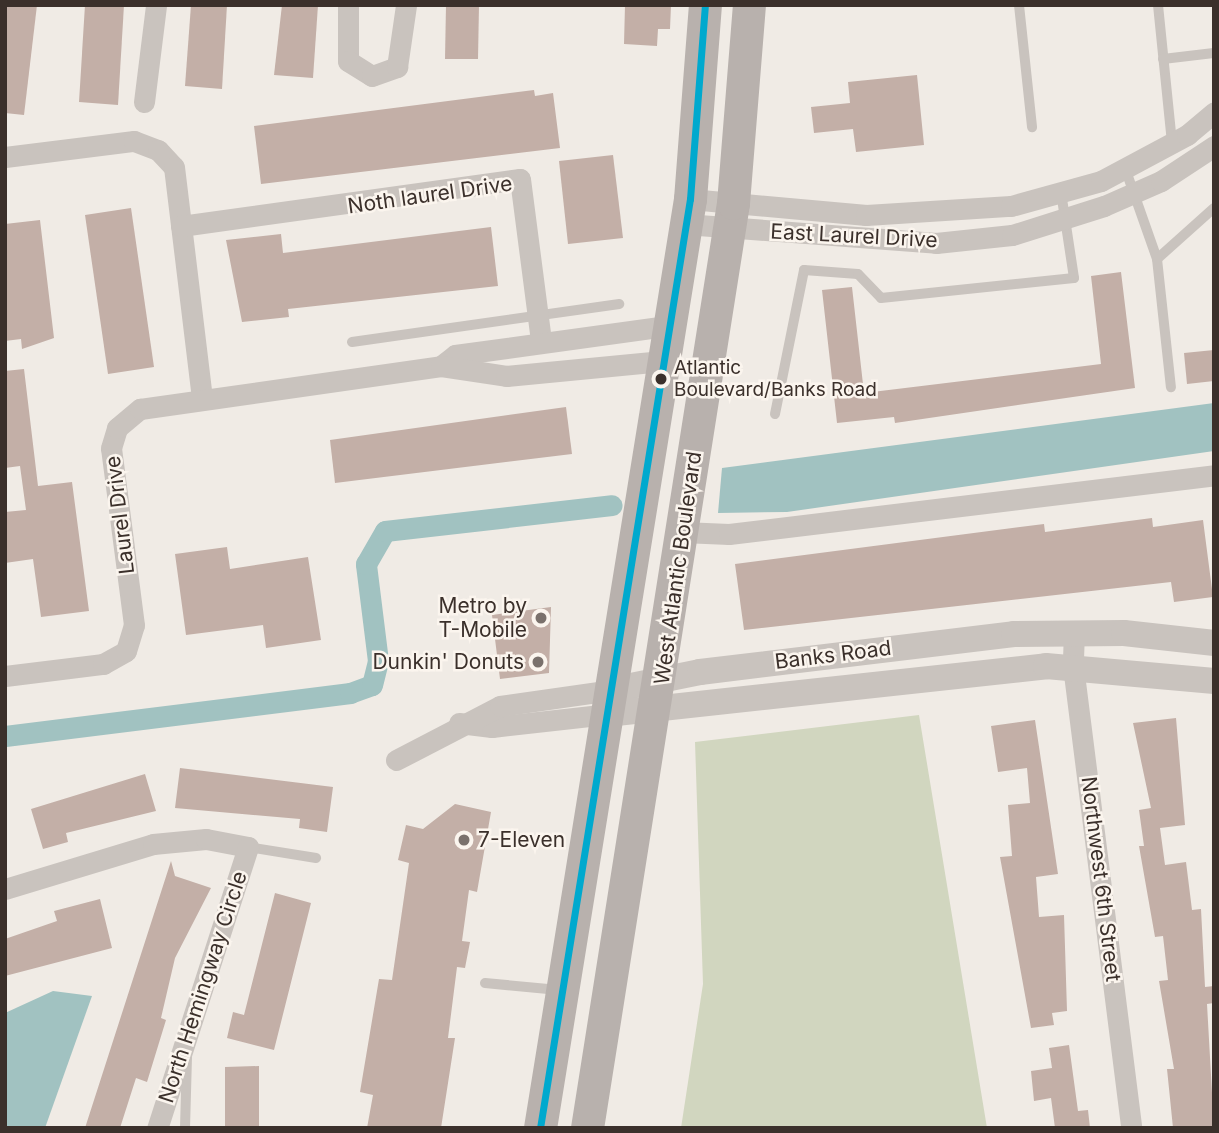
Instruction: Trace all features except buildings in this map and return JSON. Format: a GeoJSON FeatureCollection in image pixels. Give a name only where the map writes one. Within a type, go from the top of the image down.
{"type":"FeatureCollection","features":[{"type":"Feature","properties":{"kind":"main road"},"geometry":{"type":"LineString","coordinates":[[540,1128],[687,211],[705,5]]}},
{"type":"Feature","properties":{"kind":"main road","name":"West Atlantic Boulevard"},"geometry":{"type":"LineString","coordinates":[[587,1128],[659,695],[731,215],[749,5]]}},
{"type":"Feature","properties":{"kind":"street"},"geometry":{"type":"LineString","coordinates":[[144,102],[156,5]]}},
{"type":"Feature","properties":{"kind":"street"},"geometry":{"type":"LineString","coordinates":[[348,5],[348,61],[372,76],[397,67],[406,5]]}},
{"type":"Feature","properties":{"kind":"street","name":"East Laurel Drive"},"geometry":{"type":"LineString","coordinates":[[731,215],[935,215],[1011,206],[1061,192],[1125,168],[1172,143],[1214,112]]}},
{"type":"Feature","properties":{"kind":"street"},"geometry":{"type":"LineString","coordinates":[[5,157],[134,141],[158,150],[174,167],[202,399]]}},
{"type":"Feature","properties":{"kind":"street","name":"East Laurel Drive"},"geometry":{"type":"LineString","coordinates":[[687,211],[936,243],[1012,234],[1068,217],[1134,192],[1214,146]]}},
{"type":"Feature","properties":{"kind":"street","name":"Noth laurel Drive"},"geometry":{"type":"LineString","coordinates":[[181,226],[520,179],[541,340]]}},
{"type":"Feature","properties":{"kind":"street","name":"Laurel Drive"},"geometry":{"type":"LineString","coordinates":[[441,366],[455,355],[541,340],[667,326]]}},
{"type":"Feature","properties":{"kind":"street","name":"Laurel Drive"},"geometry":{"type":"LineString","coordinates":[[5,676],[103,664],[126,651],[134,625],[111,448],[117,428],[140,409],[441,366],[506,376],[662,361]]}},
{"type":"Feature","properties":{"kind":"street"},"geometry":{"type":"LineString","coordinates":[[682,532],[729,534],[1214,475]]}},
{"type":"Feature","properties":{"kind":"street","name":"Banks Road"},"geometry":{"type":"LineString","coordinates":[[396,760],[457,723],[492,727],[609,702],[659,695],[947,640],[1074,631],[1214,643]]}},
{"type":"Feature","properties":{"kind":"street","name":"Northwest 6th Street"},"geometry":{"type":"LineString","coordinates":[[1074,631],[1073,666],[1131,1128]]}},
{"type":"Feature","properties":{"kind":"street","name":"Banks Road"},"geometry":{"type":"LineString","coordinates":[[659,695],[1073,666],[1214,681]]}},
{"type":"Feature","properties":{"kind":"street"},"geometry":{"type":"LineString","coordinates":[[5,889],[153,844],[206,839],[248,847]]}},
{"type":"Feature","properties":{"kind":"street","name":"North Hemingway Circle"},"geometry":{"type":"LineString","coordinates":[[157,1128],[248,847]]}},
{"type":"Feature","properties":{"kind":"lane"},"geometry":{"type":"LineString","coordinates":[[1018,5],[1032,127]]}},
{"type":"Feature","properties":{"kind":"lane"},"geometry":{"type":"LineString","coordinates":[[1158,5],[1172,143]]}},
{"type":"Feature","properties":{"kind":"lane"},"geometry":{"type":"LineString","coordinates":[[1163,59],[1214,53]]}},
{"type":"Feature","properties":{"kind":"lane"},"geometry":{"type":"LineString","coordinates":[[1125,168],[1157,260],[1171,387]]}},
{"type":"Feature","properties":{"kind":"lane"},"geometry":{"type":"LineString","coordinates":[[775,414],[804,270],[858,274],[881,299],[1074,278],[1068,217],[1061,192]]}},
{"type":"Feature","properties":{"kind":"lane"},"geometry":{"type":"LineString","coordinates":[[1157,260],[1214,208]]}},
{"type":"Feature","properties":{"kind":"lane"},"geometry":{"type":"LineString","coordinates":[[352,342],[538,319],[619,304]]}},
{"type":"Feature","properties":{"kind":"lane"},"geometry":{"type":"LineString","coordinates":[[248,847],[316,858]]}},
{"type":"Feature","properties":{"kind":"lane"},"geometry":{"type":"LineString","coordinates":[[485,983],[564,990]]}},
{"type":"Feature","properties":{"kind":"lane"},"geometry":{"type":"LineString","coordinates":[[185,1128],[188,1039]]}},
{"type":"Feature","properties":{"kind":"green space"},"geometry":{"type":"Polygon","coordinates":[[[919,715],[987,1128],[681,1128],[703,984],[695,742],[919,715]]]}},
{"type":"Feature","properties":{"kind":"water"},"geometry":{"type":"Polygon","coordinates":[[[1214,403],[1214,451],[787,512],[718,513],[722,468],[1214,403]]]}},
{"type":"Feature","properties":{"kind":"water"},"geometry":{"type":"Polygon","coordinates":[[[53,991],[92,996],[45,1128],[5,1128],[5,1013],[53,991]]]}},
{"type":"Feature","properties":{"kind":"waterway"},"geometry":{"type":"LineString","coordinates":[[5,736],[350,693],[372,685],[378,661],[366,564],[385,531],[612,505]]}},
{"type":"Feature","properties":{"kind":"transit line"},"geometry":{"type":"LineString","coordinates":[[540,1128],[690,199],[705,5]]}},
{"type":"Feature","properties":{"kind":"place","name":"Atlantic Boulevard/Banks Road"},"geometry":{"type":"Point","coordinates":[661,379]}},
{"type":"Feature","properties":{"kind":"place","name":"Metro by T-Mobile"},"geometry":{"type":"Point","coordinates":[541,618]}},
{"type":"Feature","properties":{"kind":"place","name":"Dunkin' Donuts"},"geometry":{"type":"Point","coordinates":[538,662]}},
{"type":"Feature","properties":{"kind":"place","name":"7-Eleven"},"geometry":{"type":"Point","coordinates":[464,840]}}]}
